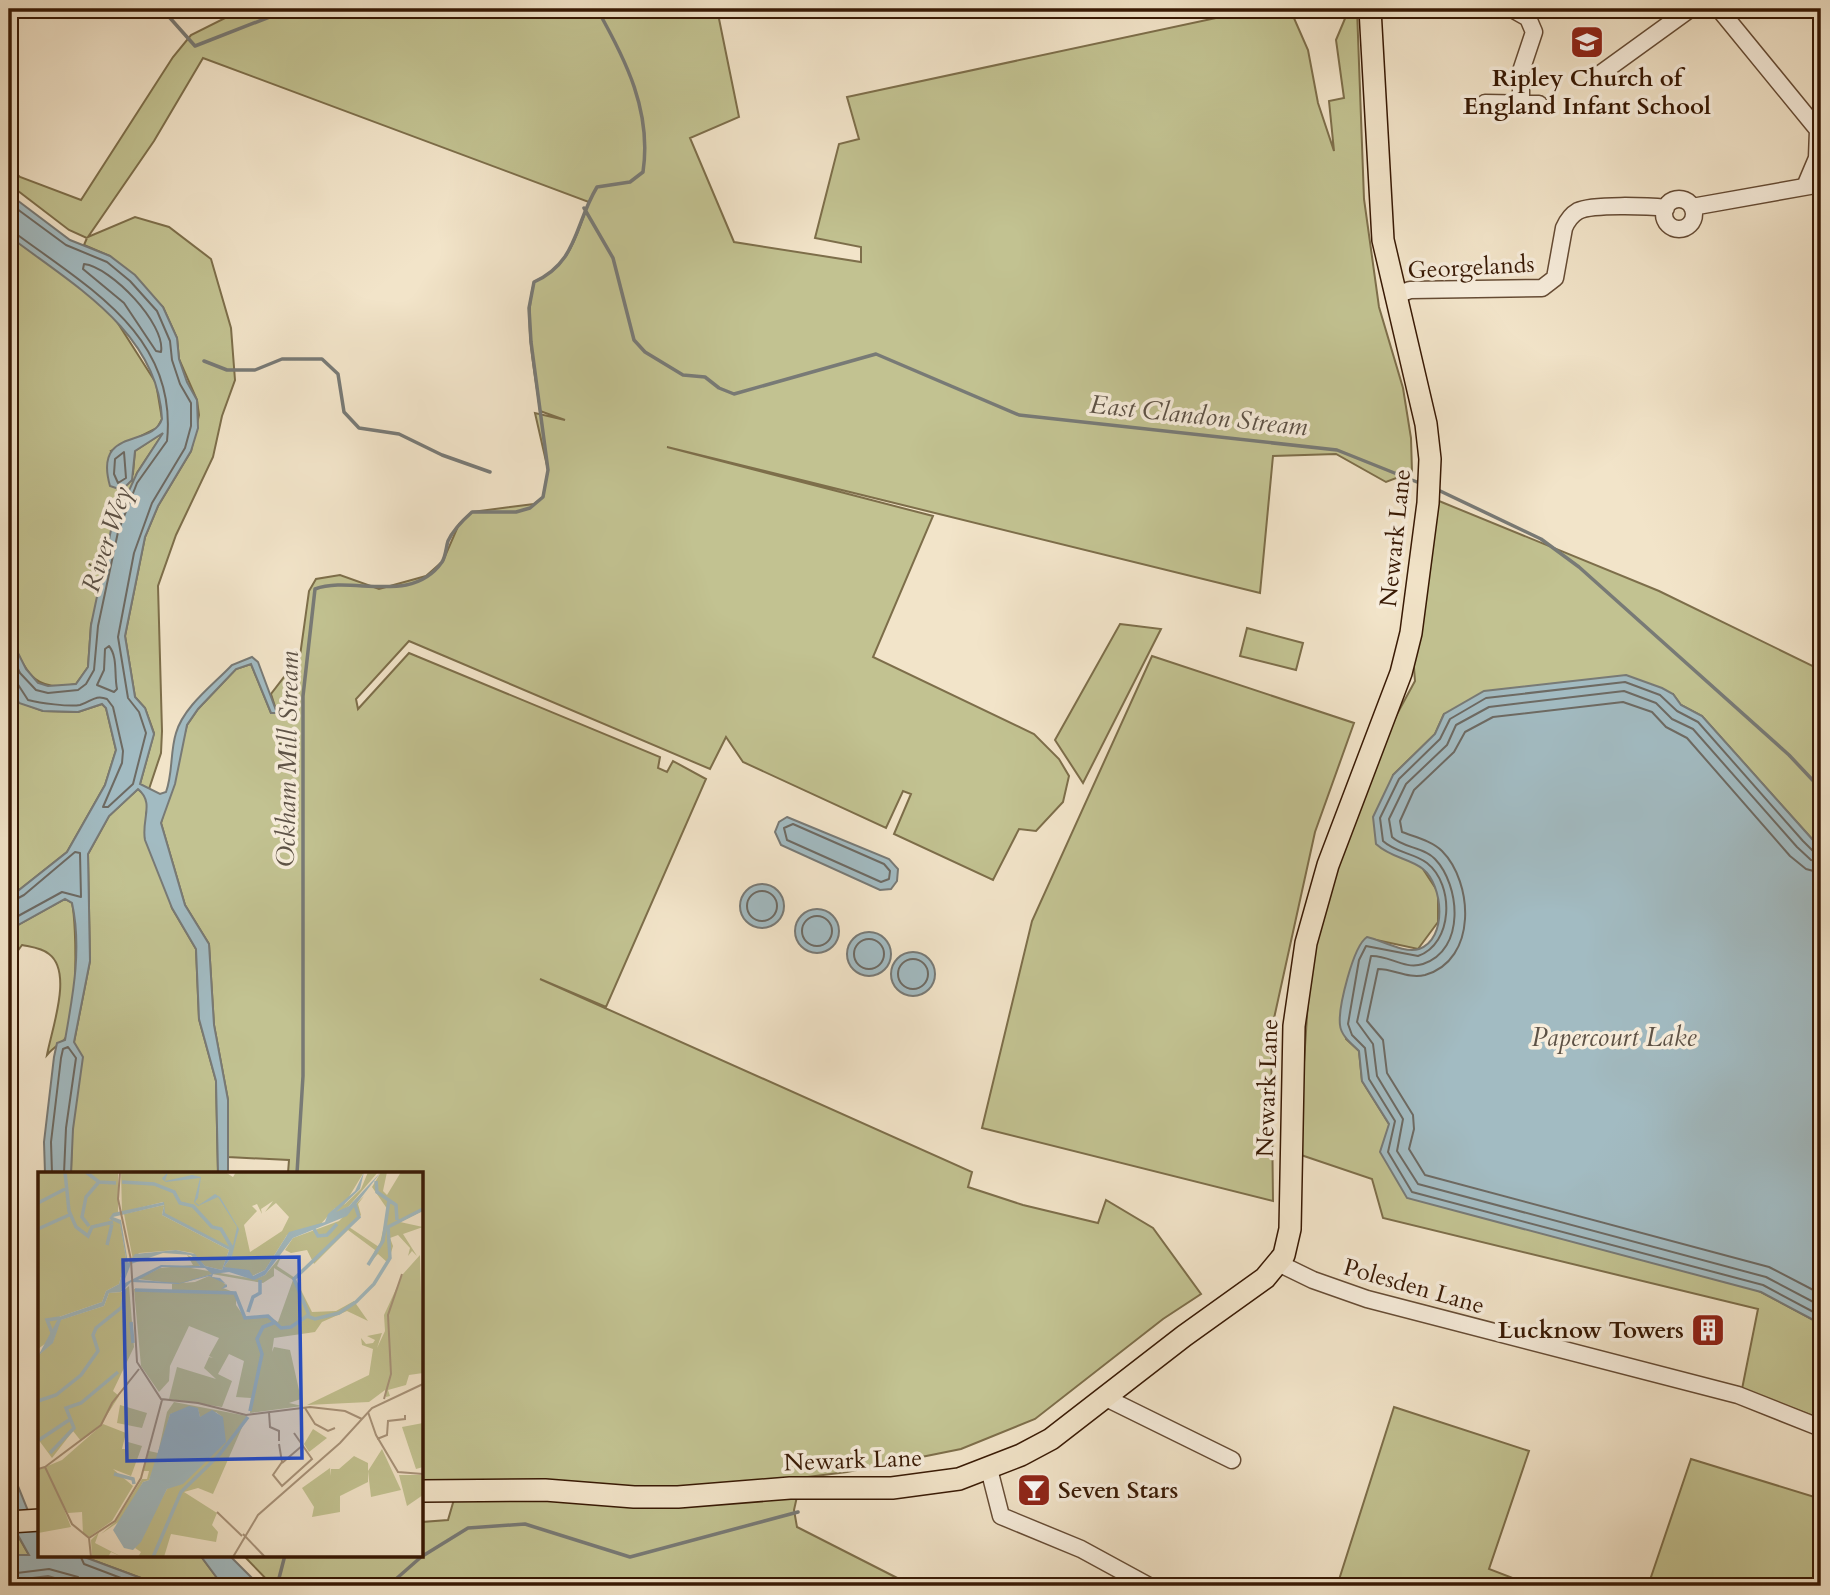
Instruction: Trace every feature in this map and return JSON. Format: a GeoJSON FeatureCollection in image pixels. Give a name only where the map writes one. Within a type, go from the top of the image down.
{"type":"FeatureCollection","features":[{"type":"Feature","properties":{"kind":"main road","name":"Newark Lane"},"geometry":{"type":"LineString","coordinates":[[424,1491],[545,1490],[634,1497],[678,1497],[790,1488],[859,1489],[926,1485],[989,1469],[1046,1443],[1265,1278],[1278,1263],[1287,1248],[1290,1229],[1294,1026],[1306,943],[1332,853],[1401,673],[1412,622],[1428,503],[1430,475],[1423,408],[1394,296],[1381,211],[1370,9]]}},
{"type":"Feature","properties":{"kind":"main road"},"geometry":{"type":"LineString","coordinates":[[9,1522],[38,1520]]}},
{"type":"Feature","properties":{"kind":"street"},"geometry":{"type":"LineString","coordinates":[[1512,9],[1528,18],[1533,25],[1534,40],[1521,101]]}},
{"type":"Feature","properties":{"kind":"street"},"geometry":{"type":"LineString","coordinates":[[1595,77],[1690,9]]}},
{"type":"Feature","properties":{"kind":"street","name":"Georgelands"},"geometry":{"type":"LineString","coordinates":[[1394,296],[1410,290],[1542,288],[1555,278],[1564,228],[1567,221],[1578,211],[1648,206],[1666,208],[1676,199],[1687,201],[1692,207],[1814,184],[1820,142],[1818,130],[1811,118],[1719,9]]}},
{"type":"Feature","properties":{"kind":"street"},"geometry":{"type":"LineString","coordinates":[[1485,103],[1521,101],[1539,104]]}},
{"type":"Feature","properties":{"kind":"street"},"geometry":{"type":"LineString","coordinates":[[1666,208],[1666,220],[1679,229],[1692,220],[1692,207]]}},
{"type":"Feature","properties":{"kind":"street","name":"Polesden Lane"},"geometry":{"type":"LineString","coordinates":[[1278,1263],[1313,1280],[1367,1299],[1738,1395],[1821,1428]]}},
{"type":"Feature","properties":{"kind":"street"},"geometry":{"type":"LineString","coordinates":[[1104,1398],[1232,1460]]}},
{"type":"Feature","properties":{"kind":"street"},"geometry":{"type":"LineString","coordinates":[[989,1469],[1001,1516],[1081,1549],[1149,1586]]}},
{"type":"Feature","properties":{"kind":"green space"},"geometry":{"type":"Polygon","coordinates":[[[243,9],[717,9],[739,117],[690,138],[734,242],[861,262],[861,247],[815,238],[839,144],[859,139],[847,97],[1258,9],[1290,9],[1308,50],[1318,103],[1334,151],[1329,101],[1344,98],[1336,40],[1349,9],[1357,9],[1364,199],[1379,307],[1403,388],[1411,438],[1412,472],[1386,482],[1336,454],[1273,456],[1260,593],[667,447],[933,516],[873,657],[1034,734],[1059,759],[1069,776],[1063,802],[1036,831],[1019,829],[993,880],[894,834],[911,794],[903,791],[886,828],[743,762],[726,737],[710,769],[409,641],[356,699],[358,709],[409,653],[660,757],[658,768],[667,772],[673,761],[706,779],[606,1007],[540,979],[972,1172],[968,1187],[1023,1205],[1098,1223],[1106,1200],[1153,1228],[1201,1294],[1163,1319],[1035,1419],[961,1449],[847,1472],[736,1486],[632,1487],[424,1482],[424,1172],[288,1172],[289,1160],[228,1157],[228,1100],[214,1025],[209,944],[185,905],[161,823],[187,725],[198,709],[236,669],[251,664],[271,713],[277,713],[271,694],[300,656],[309,591],[316,579],[340,575],[379,589],[426,576],[443,561],[459,524],[472,512],[534,504],[543,497],[548,470],[535,413],[565,420],[540,411],[531,346],[531,297],[534,282],[564,259],[589,202],[203,58],[154,141],[88,237],[135,217],[169,227],[211,259],[231,328],[235,380],[222,416],[213,457],[176,535],[158,586],[162,731],[161,753],[149,789],[140,784],[154,733],[145,708],[135,697],[125,636],[145,537],[158,506],[191,451],[199,415],[197,400],[179,359],[177,338],[163,307],[110,256],[84,245],[87,238],[69,230],[9,184],[9,167],[20,177],[81,200],[173,57],[191,35],[243,9]]]}},
{"type":"Feature","properties":{"kind":"green space"},"geometry":{"type":"Polygon","coordinates":[[[9,236],[71,280],[112,314],[156,383],[162,419],[157,428],[111,451],[133,473],[135,451],[164,432],[137,473],[91,625],[88,667],[76,684],[61,686],[40,682],[32,676],[9,635],[9,236]]]}},
{"type":"Feature","properties":{"kind":"green space"},"geometry":{"type":"Polygon","coordinates":[[[1439,501],[1659,591],[1821,670],[1821,849],[1702,716],[1681,705],[1673,694],[1444,714],[1435,734],[1393,775],[1423,869],[1438,892],[1438,922],[1418,949],[1367,938],[1346,1039],[1359,1051],[1362,1081],[1389,1124],[1761,1292],[1821,1324],[1821,1419],[1742,1389],[1758,1309],[1383,1218],[1372,1179],[1298,1154],[1311,955],[1337,861],[1390,727],[1415,681],[1413,655],[1439,501]]]}},
{"type":"Feature","properties":{"kind":"green space"},"geometry":{"type":"Polygon","coordinates":[[[1120,624],[1161,629],[1083,783],[1055,740],[1120,624]]]}},
{"type":"Feature","properties":{"kind":"green space"},"geometry":{"type":"Polygon","coordinates":[[[1247,628],[1303,643],[1296,670],[1240,656],[1247,628]]]}},
{"type":"Feature","properties":{"kind":"green space"},"geometry":{"type":"Polygon","coordinates":[[[1152,656],[1354,723],[1315,832],[1271,1032],[1273,1201],[982,1128],[1032,921],[1152,656]]]}},
{"type":"Feature","properties":{"kind":"green space"},"geometry":{"type":"Polygon","coordinates":[[[9,682],[19,702],[43,711],[78,712],[102,704],[106,708],[116,750],[105,785],[67,852],[9,898],[9,682]]]}},
{"type":"Feature","properties":{"kind":"green space"},"geometry":{"type":"Polygon","coordinates":[[[138,789],[144,795],[148,807],[146,814],[172,908],[196,949],[199,1019],[216,1081],[218,1172],[71,1172],[74,1042],[90,961],[88,854],[109,816],[138,789]]]}},
{"type":"Feature","properties":{"kind":"green space"},"geometry":{"type":"Polygon","coordinates":[[[65,899],[72,903],[74,914],[75,974],[72,1016],[64,1040],[47,1055],[59,1001],[60,974],[56,962],[49,954],[33,947],[22,945],[9,963],[9,930],[65,899]]]}},
{"type":"Feature","properties":{"kind":"green space"},"geometry":{"type":"Polygon","coordinates":[[[1394,1407],[1529,1451],[1489,1569],[1518,1580],[1516,1586],[1337,1586],[1394,1407]]]}},
{"type":"Feature","properties":{"kind":"green space"},"geometry":{"type":"Polygon","coordinates":[[[1691,1459],[1821,1499],[1821,1586],[1674,1586],[1650,1580],[1691,1459]]]}},
{"type":"Feature","properties":{"kind":"green space"},"geometry":{"type":"Polygon","coordinates":[[[798,1492],[794,1510],[797,1527],[913,1586],[273,1586],[244,1556],[424,1556],[424,1522],[448,1520],[455,1496],[798,1492]]]}},
{"type":"Feature","properties":{"kind":"green space"},"geometry":{"type":"Polygon","coordinates":[[[14,1529],[29,1555],[9,1555],[9,1530],[14,1529]]]}},
{"type":"Feature","properties":{"kind":"green space"},"geometry":{"type":"Polygon","coordinates":[[[82,1556],[201,1556],[223,1586],[149,1586],[149,1581],[82,1556]]]}},
{"type":"Feature","properties":{"kind":"green space"},"geometry":{"type":"Polygon","coordinates":[[[48,1576],[82,1586],[9,1586],[9,1581],[48,1576]]]}},
{"type":"Feature","properties":{"kind":"water","name":"River Wey"},"geometry":{"type":"Polygon","coordinates":[[[9,194],[70,240],[110,256],[135,275],[163,307],[177,338],[179,359],[187,382],[197,400],[198,428],[191,451],[158,506],[145,537],[125,636],[135,697],[145,708],[154,734],[140,784],[160,794],[166,792],[174,740],[180,723],[200,696],[232,665],[252,657],[258,662],[277,713],[271,713],[251,664],[236,669],[198,709],[187,725],[175,784],[161,823],[185,905],[209,944],[214,1025],[228,1100],[228,1172],[218,1172],[216,1081],[199,1019],[196,949],[172,908],[145,840],[147,806],[138,789],[109,816],[88,854],[90,961],[74,1042],[83,1057],[73,1129],[71,1172],[45,1172],[44,1142],[54,1057],[57,1043],[65,1040],[73,989],[75,920],[72,903],[65,899],[9,930],[9,898],[67,852],[105,785],[116,750],[106,708],[102,704],[78,712],[43,711],[19,703],[9,682],[9,635],[26,669],[38,683],[48,686],[76,684],[88,667],[91,625],[111,530],[137,473],[163,433],[135,451],[132,480],[122,490],[110,486],[107,467],[110,454],[117,446],[156,428],[162,419],[157,388],[145,360],[128,335],[107,312],[9,236],[9,194]]]}},
{"type":"Feature","properties":{"kind":"water","name":"Papercourt Lake"},"geometry":{"type":"Polygon","coordinates":[[[1626,675],[1662,688],[1673,694],[1681,705],[1702,716],[1821,849],[1821,1324],[1761,1292],[1407,1198],[1380,1152],[1389,1124],[1362,1081],[1359,1051],[1342,1033],[1340,1017],[1344,992],[1357,952],[1367,937],[1400,948],[1419,949],[1435,935],[1438,924],[1438,899],[1430,877],[1418,865],[1376,844],[1373,817],[1393,775],[1435,734],[1444,714],[1484,691],[1626,675]]]}},
{"type":"Feature","properties":{"kind":"water"},"geometry":{"type":"Polygon","coordinates":[[[787,817],[889,859],[898,869],[897,881],[891,889],[880,890],[781,845],[775,832],[779,822],[787,817]]]}},
{"type":"Feature","properties":{"kind":"water"},"geometry":{"type":"Polygon","coordinates":[[[762,884],[778,890],[784,906],[778,922],[762,928],[746,922],[740,906],[746,890],[762,884]]]}},
{"type":"Feature","properties":{"kind":"water"},"geometry":{"type":"Polygon","coordinates":[[[817,909],[832,916],[839,931],[832,946],[817,953],[802,946],[795,931],[802,916],[817,909]]]}},
{"type":"Feature","properties":{"kind":"water"},"geometry":{"type":"Polygon","coordinates":[[[869,932],[884,939],[891,954],[884,969],[869,976],[854,969],[847,954],[854,939],[869,932]]]}},
{"type":"Feature","properties":{"kind":"water"},"geometry":{"type":"Polygon","coordinates":[[[913,952],[928,959],[935,974],[928,989],[913,996],[898,989],[891,974],[898,959],[913,952]]]}},
{"type":"Feature","properties":{"kind":"water"},"geometry":{"type":"Polygon","coordinates":[[[9,1464],[38,1531],[38,1556],[82,1556],[149,1581],[149,1586],[82,1586],[48,1576],[9,1581],[9,1555],[29,1555],[9,1519],[9,1464]]]}},
{"type":"Feature","properties":{"kind":"water"},"geometry":{"type":"Polygon","coordinates":[[[201,1556],[230,1556],[260,1586],[223,1586],[201,1556]]]}},
{"type":"Feature","properties":{"kind":"waterway"},"geometry":{"type":"LineString","coordinates":[[162,9],[195,46],[290,9]]}},
{"type":"Feature","properties":{"kind":"waterway","name":"Ockham Mill Stream"},"geometry":{"type":"LineString","coordinates":[[297,1172],[303,1076],[303,696],[315,589],[346,585],[381,587],[414,583],[429,575],[442,562],[450,537],[472,512],[516,512],[530,508],[543,497],[548,470],[531,342],[529,308],[534,282],[548,274],[567,253],[597,187],[630,182],[643,172],[644,128],[640,108],[627,67],[597,9]]}},
{"type":"Feature","properties":{"kind":"waterway","name":"East Clandon Stream"},"geometry":{"type":"LineString","coordinates":[[584,208],[613,258],[634,340],[645,352],[683,375],[705,377],[719,388],[734,394],[876,354],[1019,415],[1337,450],[1422,484]]}},
{"type":"Feature","properties":{"kind":"waterway"},"geometry":{"type":"LineString","coordinates":[[204,361],[227,370],[255,370],[282,359],[322,359],[338,374],[344,412],[359,428],[399,434],[442,455],[490,472]]}},
{"type":"Feature","properties":{"kind":"waterway","name":"East Clandon Stream"},"geometry":{"type":"LineString","coordinates":[[1436,489],[1541,539],[1579,567],[1789,755],[1821,789]]}},
{"type":"Feature","properties":{"kind":"waterway"},"geometry":{"type":"LineString","coordinates":[[424,1555],[468,1528],[525,1524],[630,1557],[798,1512]]}},
{"type":"Feature","properties":{"kind":"waterway","name":"Ockham Mill Stream"},"geometry":{"type":"LineString","coordinates":[[277,1586],[285,1556]]}},
{"type":"Feature","properties":{"kind":"waterway"},"geometry":{"type":"LineString","coordinates":[[388,1586],[423,1556]]}},
{"type":"Feature","properties":{"kind":"place","name":"Ripley Church of England Infant School"},"geometry":{"type":"Point","coordinates":[1587,42]}},
{"type":"Feature","properties":{"kind":"place","name":"Lucknow Towers"},"geometry":{"type":"Point","coordinates":[1708,1330]}},
{"type":"Feature","properties":{"kind":"place","name":"Seven Stars"},"geometry":{"type":"Point","coordinates":[1034,1490]}}]}
